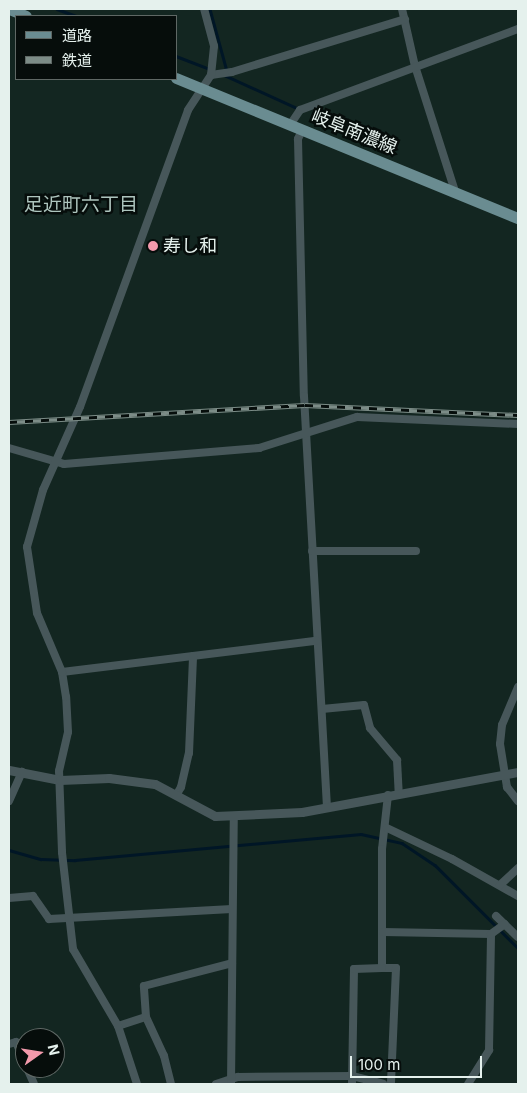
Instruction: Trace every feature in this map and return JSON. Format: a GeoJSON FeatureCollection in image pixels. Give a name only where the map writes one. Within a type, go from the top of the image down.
{"type":"FeatureCollection","features":[{"type":"Feature","properties":{"kind":"main road"},"geometry":{"type":"LineString","coordinates":[[9,9],[24,15]]}},
{"type":"Feature","properties":{"kind":"main road","name":"岐阜南濃線"},"geometry":{"type":"LineString","coordinates":[[178,79],[518,218]]}},
{"type":"Feature","properties":{"kind":"street"},"geometry":{"type":"LineString","coordinates":[[137,1084],[118,1026],[73,948],[62,852],[60,780],[68,732],[62,672],[37,613],[28,547],[54,462],[80,407],[171,155],[194,96],[202,88],[210,75],[214,46],[204,9]]}},
{"type":"Feature","properties":{"kind":"street"},"geometry":{"type":"LineString","coordinates":[[402,9],[415,66],[455,191]]}},
{"type":"Feature","properties":{"kind":"street"},"geometry":{"type":"LineString","coordinates":[[210,75],[228,73],[404,19]]}},
{"type":"Feature","properties":{"kind":"street"},"geometry":{"type":"LineString","coordinates":[[290,125],[300,110],[518,29]]}},
{"type":"Feature","properties":{"kind":"street"},"geometry":{"type":"LineString","coordinates":[[302,130],[298,139],[306,432],[316,641],[327,807]]}},
{"type":"Feature","properties":{"kind":"street"},"geometry":{"type":"LineString","coordinates":[[9,448],[64,464],[259,448],[357,417],[518,424]]}},
{"type":"Feature","properties":{"kind":"street"},"geometry":{"type":"LineString","coordinates":[[312,551],[416,551]]}},
{"type":"Feature","properties":{"kind":"street"},"geometry":{"type":"LineString","coordinates":[[62,672],[316,641]]}},
{"type":"Feature","properties":{"kind":"street"},"geometry":{"type":"LineString","coordinates":[[176,794],[181,787],[189,752],[193,656]]}},
{"type":"Feature","properties":{"kind":"street"},"geometry":{"type":"LineString","coordinates":[[518,687],[502,725],[503,774],[507,787],[518,801]]}},
{"type":"Feature","properties":{"kind":"street"},"geometry":{"type":"LineString","coordinates":[[322,709],[364,705],[370,728],[397,760],[399,793]]}},
{"type":"Feature","properties":{"kind":"street"},"geometry":{"type":"LineString","coordinates":[[9,770],[60,780],[117,778],[155,784],[176,794],[202,811],[215,816],[302,812],[518,772]]}},
{"type":"Feature","properties":{"kind":"street"},"geometry":{"type":"LineString","coordinates":[[9,800],[22,772]]}},
{"type":"Feature","properties":{"kind":"street"},"geometry":{"type":"LineString","coordinates":[[382,968],[382,848],[387,828],[388,795]]}},
{"type":"Feature","properties":{"kind":"street"},"geometry":{"type":"LineString","coordinates":[[231,1082],[234,816]]}},
{"type":"Feature","properties":{"kind":"street"},"geometry":{"type":"LineString","coordinates":[[387,828],[518,896]]}},
{"type":"Feature","properties":{"kind":"street"},"geometry":{"type":"LineString","coordinates":[[500,885],[518,868]]}},
{"type":"Feature","properties":{"kind":"street"},"geometry":{"type":"LineString","coordinates":[[9,898],[33,896],[49,919],[232,909]]}},
{"type":"Feature","properties":{"kind":"street"},"geometry":{"type":"LineString","coordinates":[[496,916],[518,937]]}},
{"type":"Feature","properties":{"kind":"street"},"geometry":{"type":"LineString","coordinates":[[382,932],[491,934],[505,924]]}},
{"type":"Feature","properties":{"kind":"street"},"geometry":{"type":"LineString","coordinates":[[468,1084],[489,1050],[491,934]]}},
{"type":"Feature","properties":{"kind":"street"},"geometry":{"type":"LineString","coordinates":[[171,1084],[164,1056],[146,1017],[144,986],[232,963]]}},
{"type":"Feature","properties":{"kind":"street"},"geometry":{"type":"LineString","coordinates":[[352,1080],[354,969],[396,968],[390,1084]]}},
{"type":"Feature","properties":{"kind":"street"},"geometry":{"type":"LineString","coordinates":[[118,1026],[146,1017]]}},
{"type":"Feature","properties":{"kind":"street"},"geometry":{"type":"LineString","coordinates":[[216,1084],[327,1080],[352,1080],[384,1084]]}},
{"type":"Feature","properties":{"kind":"waterway"},"geometry":{"type":"LineString","coordinates":[[57,9],[73,15]]}},
{"type":"Feature","properties":{"kind":"waterway"},"geometry":{"type":"LineString","coordinates":[[210,9],[227,71]]}},
{"type":"Feature","properties":{"kind":"waterway"},"geometry":{"type":"LineString","coordinates":[[178,57],[210,69]]}},
{"type":"Feature","properties":{"kind":"waterway"},"geometry":{"type":"LineString","coordinates":[[224,75],[295,107]]}},
{"type":"Feature","properties":{"kind":"waterway"},"geometry":{"type":"LineString","coordinates":[[9,850],[41,859],[75,860],[361,834],[402,843],[435,865],[518,948]]}},
{"type":"Feature","properties":{"kind":"railway"},"geometry":{"type":"LineString","coordinates":[[9,422],[305,405],[518,415]]}},
{"type":"Feature","properties":{"kind":"place","name":"寿し和"},"geometry":{"type":"Point","coordinates":[153,246]}},
{"type":"Feature","properties":{"kind":"district","name":"足近町六丁目"},"geometry":{"type":"Point","coordinates":[81,205]}}]}
